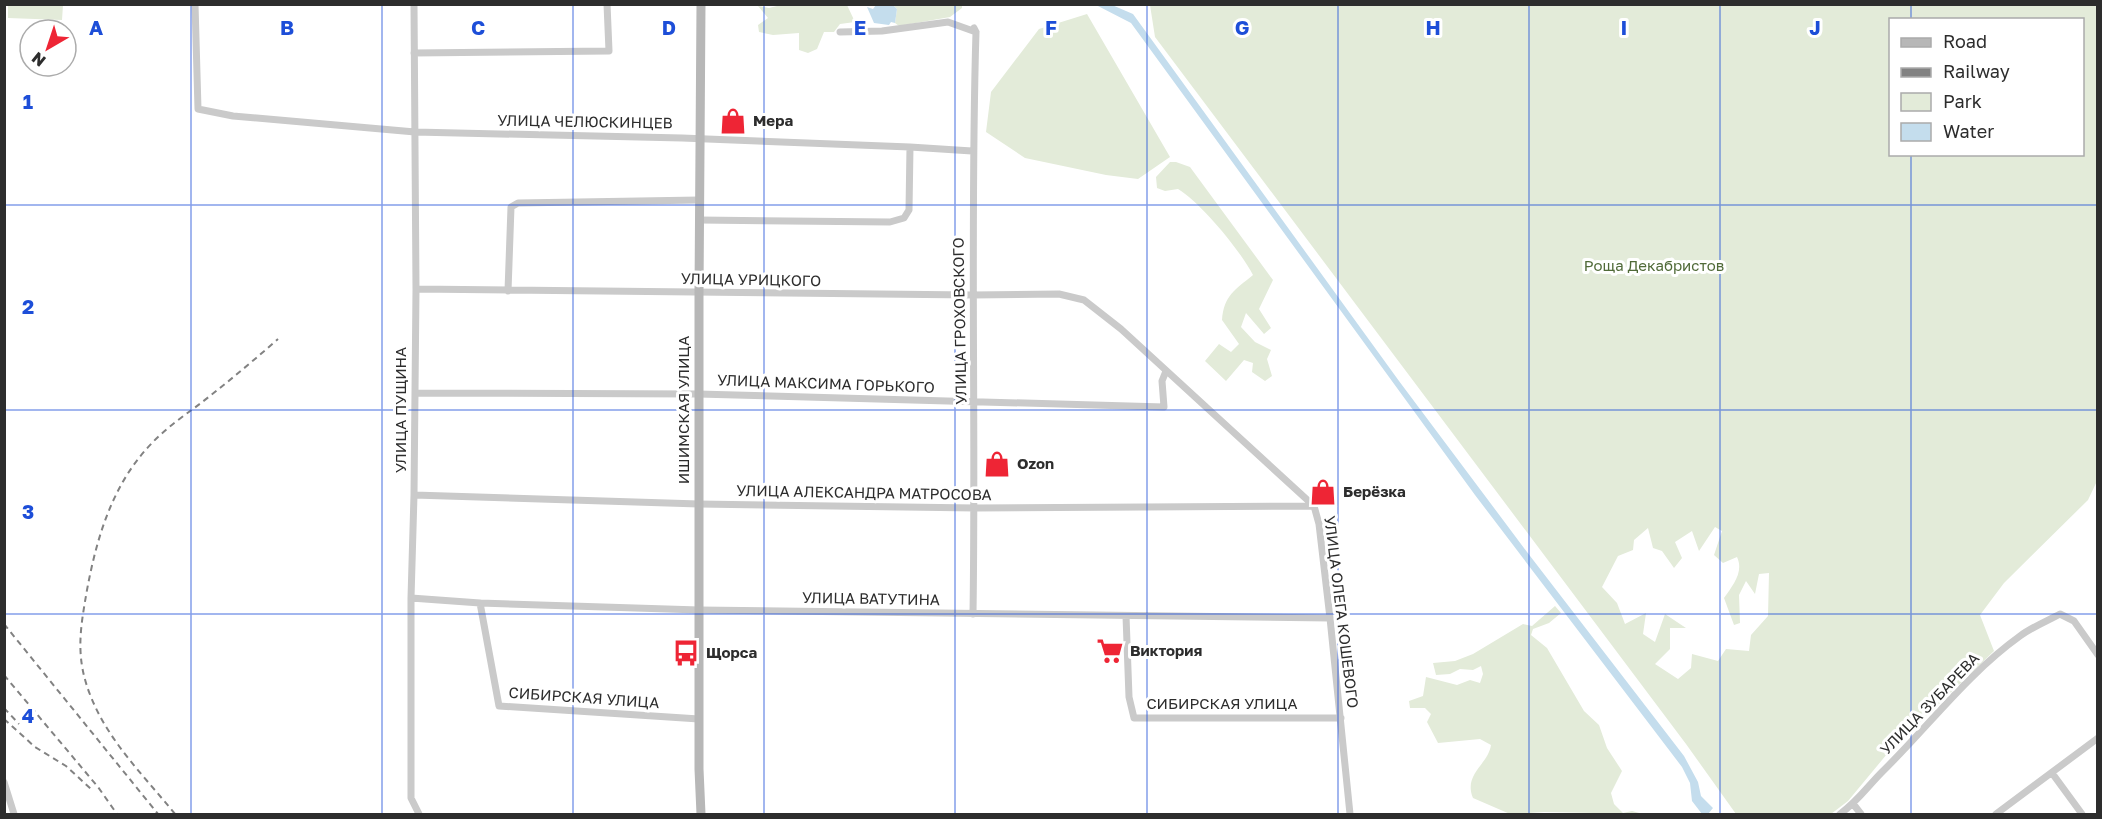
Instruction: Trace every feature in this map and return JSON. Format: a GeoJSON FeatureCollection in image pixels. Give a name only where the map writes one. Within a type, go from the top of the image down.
{"type":"FeatureCollection","features":[{"type":"Feature","properties":{"kind":"main road","name":"ИШИМСКАЯ УЛИЦА"},"geometry":{"type":"LineString","coordinates":[[701,4],[699,200],[701,814]]}},
{"type":"Feature","properties":{"kind":"street","name":"УЛИЦА ЧЕЛЮСКИНЦЕВ"},"geometry":{"type":"LineString","coordinates":[[195,4],[198,109],[233,116],[415,132],[700,139],[972,151]]}},
{"type":"Feature","properties":{"kind":"street","name":"УЛИЦА ПУЩИНА"},"geometry":{"type":"LineString","coordinates":[[414,4],[416,289],[411,598],[411,798],[420,814]]}},
{"type":"Feature","properties":{"kind":"street"},"geometry":{"type":"LineString","coordinates":[[414,53],[609,51],[607,4]]}},
{"type":"Feature","properties":{"kind":"street","name":"УЛИЦА ГРОХОВСКОГО"},"geometry":{"type":"LineString","coordinates":[[840,32],[882,31],[948,22],[975,30],[972,151],[975,508],[973,614]]}},
{"type":"Feature","properties":{"kind":"street"},"geometry":{"type":"LineString","coordinates":[[699,220],[890,222],[904,218],[909,210],[910,147]]}},
{"type":"Feature","properties":{"kind":"street"},"geometry":{"type":"LineString","coordinates":[[508,291],[511,207],[518,203],[699,200]]}},
{"type":"Feature","properties":{"kind":"street","name":"УЛИЦА УРИЦКОГО"},"geometry":{"type":"LineString","coordinates":[[416,289],[1059,294],[1084,300]]}},
{"type":"Feature","properties":{"kind":"street","name":"УЛИЦА ОЛЕГА КОШЕВОГО"},"geometry":{"type":"LineString","coordinates":[[1084,300],[1121,329],[1314,506],[1319,524],[1330,618],[1350,814]]}},
{"type":"Feature","properties":{"kind":"street","name":"УЛИЦА МАКСИМА ГОРЬКОГО"},"geometry":{"type":"LineString","coordinates":[[415,393],[699,394],[1164,406],[1162,381],[1166,371]]}},
{"type":"Feature","properties":{"kind":"street","name":"УЛИЦА АЛЕКСАНДРА МАТРОСОВА"},"geometry":{"type":"LineString","coordinates":[[414,495],[699,504],[975,508],[1314,506]]}},
{"type":"Feature","properties":{"kind":"street","name":"УЛИЦА ВАТУТИНА"},"geometry":{"type":"LineString","coordinates":[[411,598],[480,603],[699,610],[1330,618]]}},
{"type":"Feature","properties":{"kind":"street","name":"СИБИРСКАЯ УЛИЦА"},"geometry":{"type":"LineString","coordinates":[[480,603],[499,706],[699,720]]}},
{"type":"Feature","properties":{"kind":"street","name":"УЛИЦА ЗУБАРЕВА"},"geometry":{"type":"LineString","coordinates":[[1840,814],[1854,805],[1965,683],[2020,636],[2060,614],[2074,621],[2097,655]]}},
{"type":"Feature","properties":{"kind":"street","name":"СИБИРСКАЯ УЛИЦА"},"geometry":{"type":"LineString","coordinates":[[1126,616],[1128,697],[1134,718],[1341,718]]}},
{"type":"Feature","properties":{"kind":"street"},"geometry":{"type":"LineString","coordinates":[[1996,814],[2097,738]]}},
{"type":"Feature","properties":{"kind":"street"},"geometry":{"type":"LineString","coordinates":[[2052,772],[2082,814]]}},
{"type":"Feature","properties":{"kind":"street"},"geometry":{"type":"LineString","coordinates":[[4,782],[14,814]]}},
{"type":"Feature","properties":{"kind":"street"},"geometry":{"type":"LineString","coordinates":[[1854,805],[1861,814]]}},
{"type":"Feature","properties":{"kind":"green space"},"geometry":{"type":"Polygon","coordinates":[[[785,4],[847,5],[855,22],[840,24],[834,32],[824,32],[817,49],[808,53],[799,50],[799,33],[773,35],[759,32],[758,25],[768,18],[758,6],[769,8],[785,4]]]}},
{"type":"Feature","properties":{"kind":"green space"},"geometry":{"type":"Polygon","coordinates":[[[8,5],[63,5],[62,18],[8,18],[8,5]]]}},
{"type":"Feature","properties":{"kind":"green space"},"geometry":{"type":"Polygon","coordinates":[[[893,5],[962,5],[962,8],[950,17],[899,26],[895,23],[897,9],[893,5]]]}},
{"type":"Feature","properties":{"kind":"green space","name":"Роща Декабристов"},"geometry":{"type":"Polygon","coordinates":[[[1150,5],[2097,5],[2097,481],[2088,500],[2004,583],[1980,615],[1994,651],[1887,754],[1848,801],[1831,814],[1736,814],[1686,744],[1155,37],[1150,5]],[[1715,527],[1699,551],[1692,531],[1675,542],[1682,558],[1674,568],[1662,551],[1653,548],[1648,528],[1634,540],[1633,550],[1618,556],[1602,587],[1617,603],[1625,624],[1646,613],[1643,634],[1655,642],[1665,614],[1686,628],[1670,628],[1670,649],[1655,664],[1678,679],[1691,668],[1692,654],[1718,661],[1726,649],[1749,651],[1751,635],[1768,616],[1769,573],[1759,574],[1755,594],[1746,581],[1739,595],[1740,623],[1734,625],[1724,598],[1736,578],[1739,563],[1737,557],[1723,563],[1714,555],[1722,531],[1715,527]]]}},
{"type":"Feature","properties":{"kind":"green space"},"geometry":{"type":"Polygon","coordinates":[[[1087,14],[1170,157],[1138,179],[1106,175],[1025,158],[986,132],[991,92],[1039,29],[1087,14]]]}},
{"type":"Feature","properties":{"kind":"green space"},"geometry":{"type":"Polygon","coordinates":[[[1170,162],[1190,167],[1273,280],[1259,309],[1271,328],[1264,334],[1246,313],[1241,327],[1255,342],[1271,350],[1267,359],[1272,376],[1265,381],[1252,372],[1253,363],[1244,360],[1226,381],[1205,361],[1219,344],[1231,352],[1239,344],[1222,320],[1223,312],[1231,294],[1253,275],[1230,240],[1198,205],[1178,189],[1165,191],[1157,188],[1156,177],[1170,162]]]}},
{"type":"Feature","properties":{"kind":"green space"},"geometry":{"type":"Polygon","coordinates":[[[1555,606],[1561,613],[1549,623],[1533,629],[1531,635],[1547,648],[1584,711],[1599,725],[1607,748],[1622,771],[1611,793],[1614,804],[1623,813],[1632,811],[1643,814],[1544,812],[1510,814],[1473,798],[1471,782],[1491,745],[1480,739],[1438,743],[1427,722],[1431,714],[1425,708],[1410,708],[1409,701],[1423,696],[1426,677],[1457,685],[1470,680],[1480,683],[1483,674],[1481,666],[1473,670],[1460,669],[1450,674],[1436,675],[1433,663],[1455,661],[1473,654],[1523,624],[1532,626],[1555,606]]]}},
{"type":"Feature","properties":{"kind":"water"},"geometry":{"type":"Polygon","coordinates":[[[876,5],[893,5],[897,9],[895,23],[891,22],[889,25],[874,23],[867,7],[873,9],[876,5]]]}},
{"type":"Feature","properties":{"kind":"water"},"geometry":{"type":"Polygon","coordinates":[[[1096,5],[1112,5],[1133,14],[1399,381],[1684,756],[1698,782],[1701,796],[1713,808],[1708,814],[1702,814],[1692,801],[1690,783],[1682,767],[1475,495],[1131,23],[1096,5]]]}},
{"type":"Feature","properties":{"kind":"railway"},"geometry":{"type":"LineString","coordinates":[[175,814],[118,744],[99,713],[86,683],[80,644],[82,618],[91,570],[109,511],[127,475],[138,459],[163,432],[278,339]]}},
{"type":"Feature","properties":{"kind":"railway"},"geometry":{"type":"LineString","coordinates":[[4,624],[158,814]]}},
{"type":"Feature","properties":{"kind":"railway"},"geometry":{"type":"LineString","coordinates":[[4,675],[98,787],[117,814]]}},
{"type":"Feature","properties":{"kind":"railway"},"geometry":{"type":"LineString","coordinates":[[4,708],[19,724]]}},
{"type":"Feature","properties":{"kind":"railway"},"geometry":{"type":"LineString","coordinates":[[4,719],[35,747],[66,766],[91,789]]}},
{"type":"Feature","properties":{"kind":"place","name":"Мера"},"geometry":{"type":"Point","coordinates":[733,121]}},
{"type":"Feature","properties":{"kind":"place","name":"Ozon"},"geometry":{"type":"Point","coordinates":[997,464]}},
{"type":"Feature","properties":{"kind":"place","name":"Берёзка"},"geometry":{"type":"Point","coordinates":[1323,492]}},
{"type":"Feature","properties":{"kind":"place","name":"Виктория"},"geometry":{"type":"Point","coordinates":[1110,651]}},
{"type":"Feature","properties":{"kind":"place","name":"Щорса"},"geometry":{"type":"Point","coordinates":[686,653]}}]}
